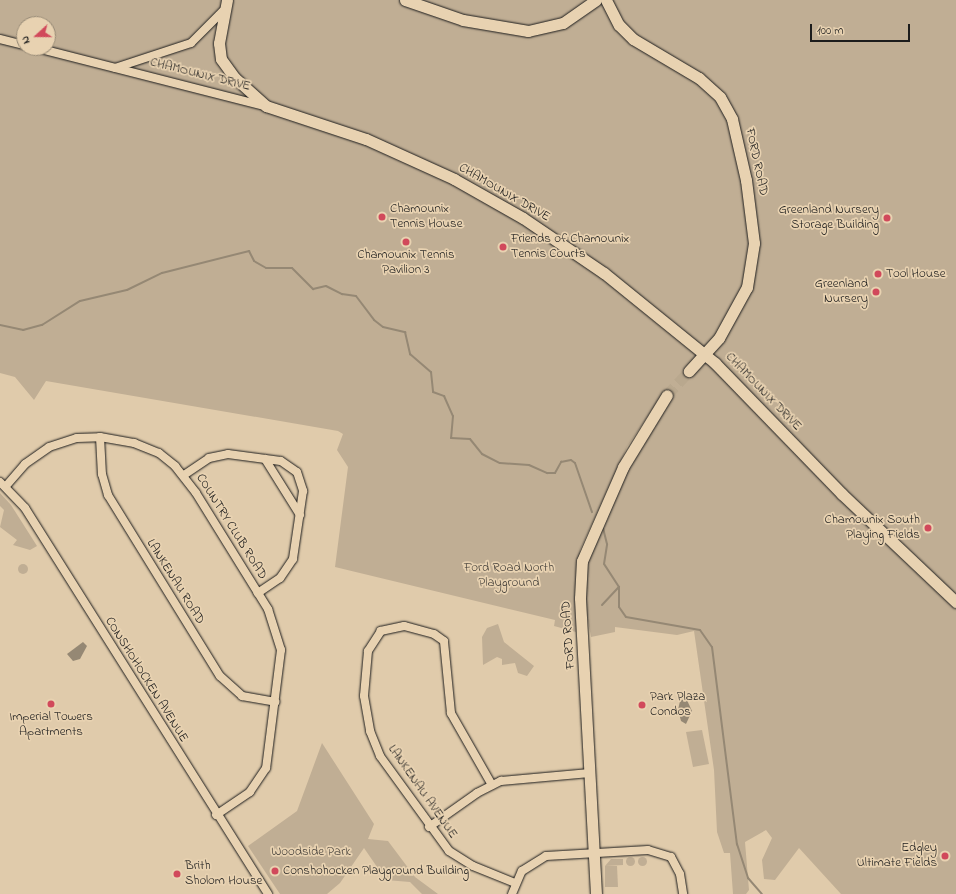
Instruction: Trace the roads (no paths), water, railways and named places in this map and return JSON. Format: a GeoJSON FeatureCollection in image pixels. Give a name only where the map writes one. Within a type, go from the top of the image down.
{"type":"FeatureCollection","features":[{"type":"Feature","properties":{"kind":"street"},"geometry":{"type":"LineString","coordinates":[[227,0],[223,11],[219,48],[224,64],[266,106]]}},
{"type":"Feature","properties":{"kind":"street"},"geometry":{"type":"LineString","coordinates":[[405,0],[463,20],[528,31],[563,23],[596,0]]}},
{"type":"Feature","properties":{"kind":"street","name":"FORD ROAD"},"geometry":{"type":"LineString","coordinates":[[606,0],[626,33],[649,51],[709,84],[723,100],[732,119],[752,215],[754,254],[742,300],[727,328],[689,370]]}},
{"type":"Feature","properties":{"kind":"street"},"geometry":{"type":"LineString","coordinates":[[115,68],[191,43],[223,11]]}},
{"type":"Feature","properties":{"kind":"street"},"geometry":{"type":"LineString","coordinates":[[0,39],[16,43]]}},
{"type":"Feature","properties":{"kind":"street","name":"CHAMOUNIX DRIVE"},"geometry":{"type":"LineString","coordinates":[[56,53],[266,106],[380,145],[492,199],[629,290],[705,354],[857,509],[956,602]]}},
{"type":"Feature","properties":{"kind":"street","name":"FORD ROAD"},"geometry":{"type":"LineString","coordinates":[[596,894],[580,598],[582,561],[623,467],[667,395]]}},
{"type":"Feature","properties":{"kind":"street","name":"COUNTRY CLUB ROAD"},"geometry":{"type":"LineString","coordinates":[[3,484],[25,464],[49,447],[77,438],[100,437],[143,445],[167,459],[184,475],[273,617],[280,642],[270,754],[263,775],[243,797],[216,815]]}},
{"type":"Feature","properties":{"kind":"street","name":"LANKENAU ROAD"},"geometry":{"type":"LineString","coordinates":[[100,437],[102,474],[112,502],[220,676],[242,696],[275,702]]}},
{"type":"Feature","properties":{"kind":"street"},"geometry":{"type":"LineString","coordinates":[[184,475],[202,461],[222,454],[281,461],[297,472],[303,491],[291,565],[280,578],[258,593]]}},
{"type":"Feature","properties":{"kind":"street"},"geometry":{"type":"LineString","coordinates":[[265,459],[300,515]]}},
{"type":"Feature","properties":{"kind":"street","name":"CONSHOHOCKEN AVENUE"},"geometry":{"type":"LineString","coordinates":[[3,484],[28,513],[216,815],[268,894]]}},
{"type":"Feature","properties":{"kind":"street","name":"LANKENAU AVENUE"},"geometry":{"type":"LineString","coordinates":[[492,785],[451,714],[444,642],[434,634],[404,626],[381,632],[372,641],[367,657],[364,696],[370,731],[385,765],[429,827],[456,856],[515,883]]}},
{"type":"Feature","properties":{"kind":"street"},"geometry":{"type":"LineString","coordinates":[[429,827],[492,785],[529,776],[590,773]]}},
{"type":"Feature","properties":{"kind":"street"},"geometry":{"type":"LineString","coordinates":[[512,894],[515,883],[526,867],[541,858],[594,852],[648,850],[667,854],[677,867],[683,894]]}},
{"type":"Feature","properties":{"kind":"waterway"},"geometry":{"type":"LineString","coordinates":[[0,325],[23,330],[42,325],[80,301],[127,290],[162,273],[249,251],[254,261],[266,268],[292,268],[313,289],[326,286],[342,294],[356,296],[374,320],[383,327],[405,332],[410,354],[431,372],[433,392],[444,396],[453,416],[451,438],[470,439],[482,454],[500,463],[529,465],[547,473],[555,473],[561,462],[571,460],[575,463],[592,512]]}},
{"type":"Feature","properties":{"kind":"waterway"},"geometry":{"type":"LineString","coordinates":[[602,605],[619,587],[604,564],[607,544],[603,528]]}},
{"type":"Feature","properties":{"kind":"waterway"},"geometry":{"type":"LineString","coordinates":[[619,587],[619,607],[626,617],[700,630],[712,647],[737,844],[748,878],[762,894]]}},
{"type":"Feature","properties":{"kind":"tunnel"},"geometry":{"type":"LineString","coordinates":[[667,395],[689,371]]}},
{"type":"Feature","properties":{"kind":"place","name":"Chamounix Tennis House"},"geometry":{"type":"Point","coordinates":[382,217]}},
{"type":"Feature","properties":{"kind":"place","name":"Greenland Nursery Storage Building"},"geometry":{"type":"Point","coordinates":[887,218]}},
{"type":"Feature","properties":{"kind":"place","name":"Chamounix Tennis Pavilion 3"},"geometry":{"type":"Point","coordinates":[406,242]}},
{"type":"Feature","properties":{"kind":"place","name":"Friends of Chamounix Tennis Courts"},"geometry":{"type":"Point","coordinates":[503,247]}},
{"type":"Feature","properties":{"kind":"place","name":"Tool House"},"geometry":{"type":"Point","coordinates":[878,274]}},
{"type":"Feature","properties":{"kind":"place","name":"Greenland Nursery"},"geometry":{"type":"Point","coordinates":[876,292]}},
{"type":"Feature","properties":{"kind":"place","name":"Chamounix South Playing Fields"},"geometry":{"type":"Point","coordinates":[928,528]}},
{"type":"Feature","properties":{"kind":"place","name":"Imperial Towers Apartments"},"geometry":{"type":"Point","coordinates":[51,704]}},
{"type":"Feature","properties":{"kind":"place","name":"Park Plaza Condos"},"geometry":{"type":"Point","coordinates":[642,705]}},
{"type":"Feature","properties":{"kind":"place","name":"Edgley Ultimate Fields"},"geometry":{"type":"Point","coordinates":[945,856]}},
{"type":"Feature","properties":{"kind":"place","name":"Conshohocken Playground Building"},"geometry":{"type":"Point","coordinates":[275,871]}},
{"type":"Feature","properties":{"kind":"place","name":"Brith Sholom House"},"geometry":{"type":"Point","coordinates":[177,874]}},
{"type":"Feature","properties":{"kind":"park label","name":"Ford Road North Playground"},"geometry":{"type":"Point","coordinates":[509,576]}},
{"type":"Feature","properties":{"kind":"park label","name":"Woodside Park"},"geometry":{"type":"Point","coordinates":[311,852]}}]}
